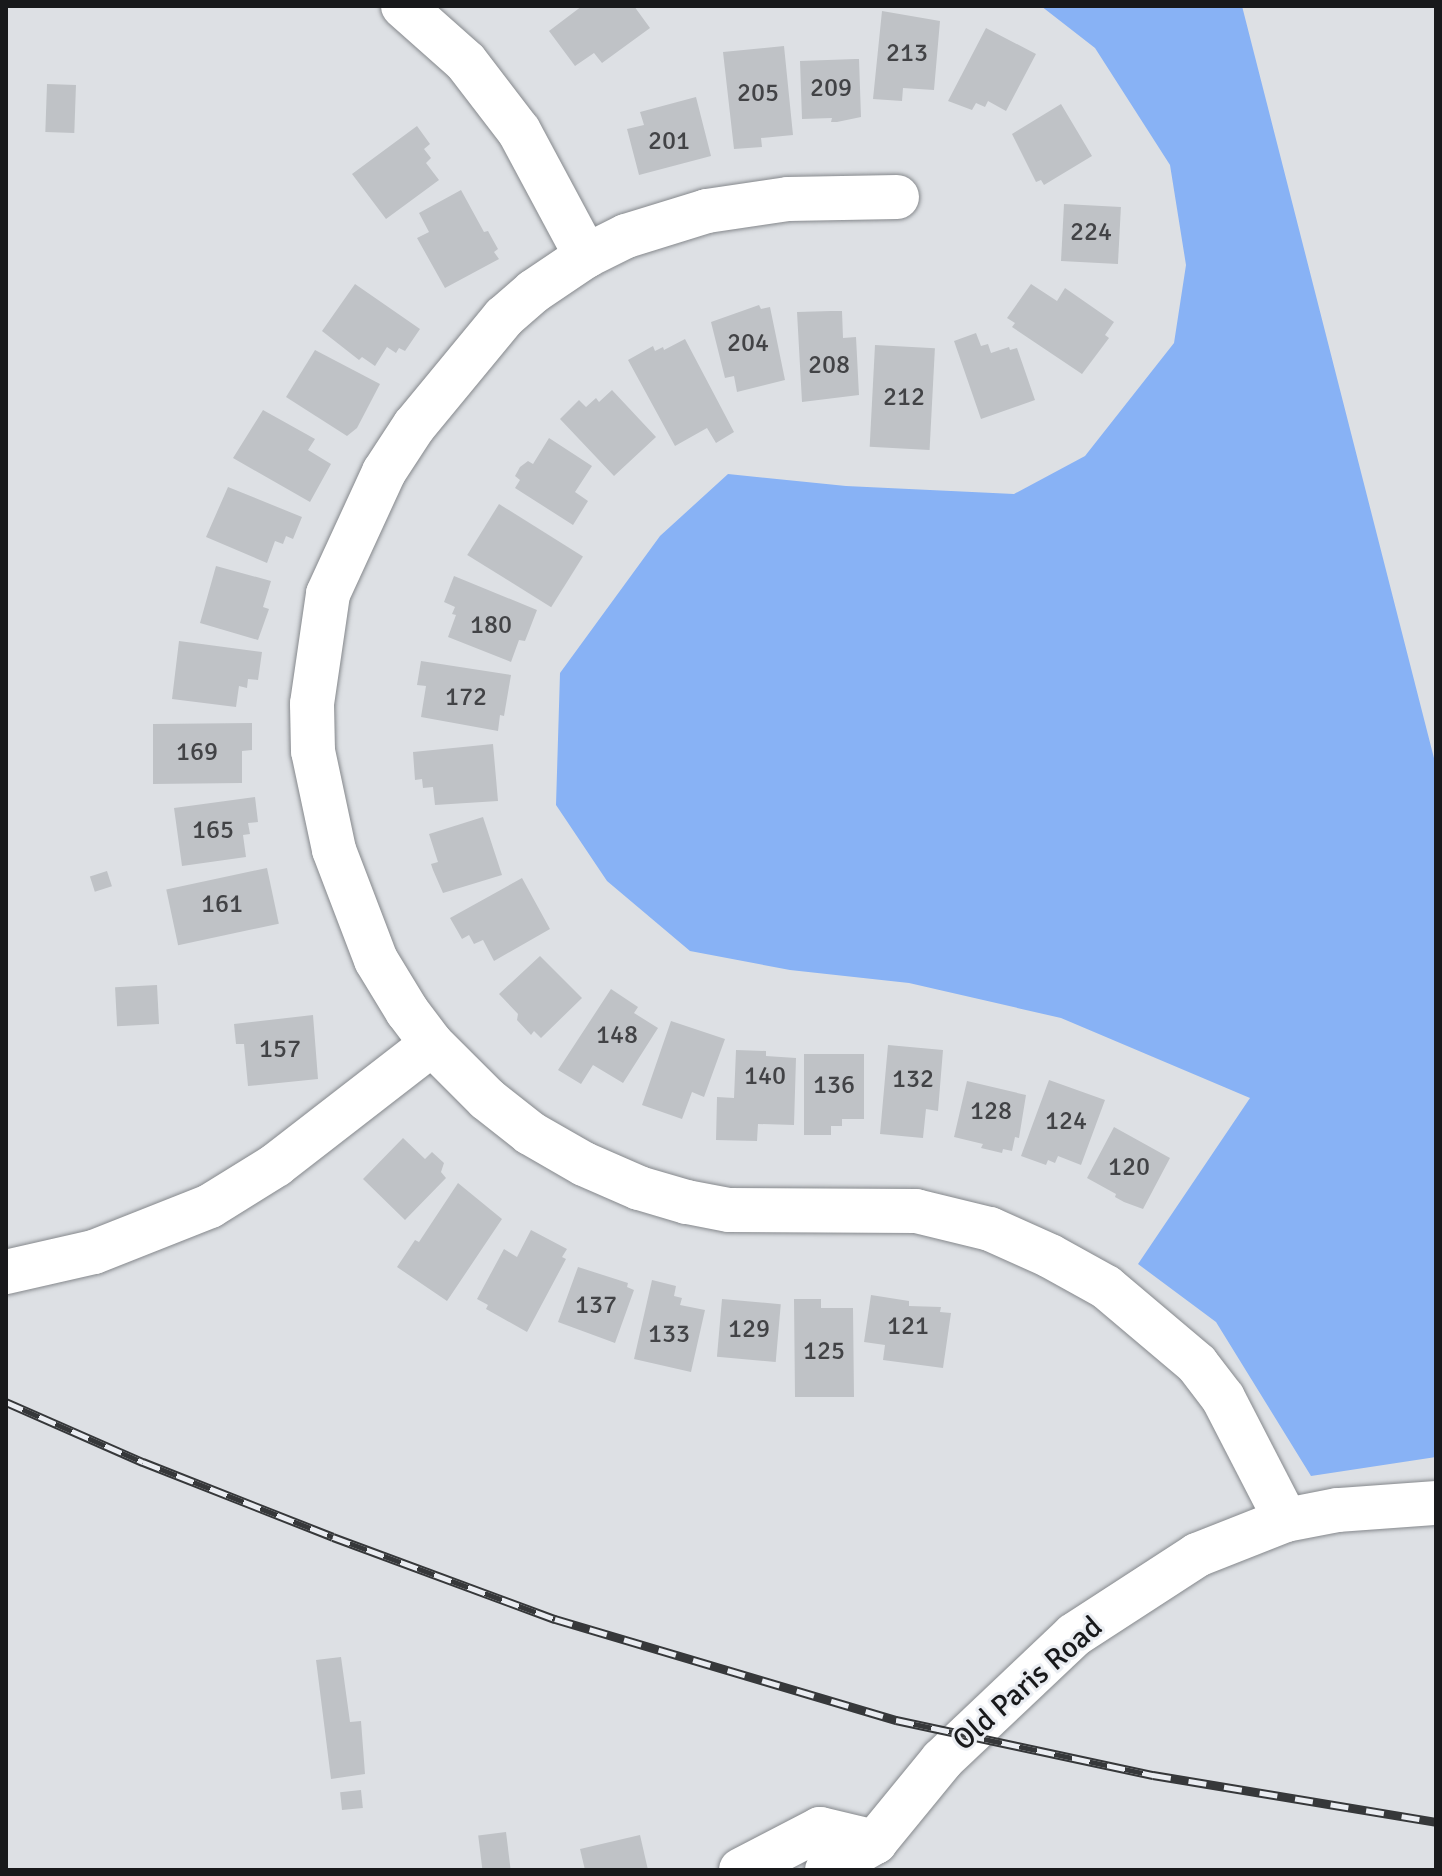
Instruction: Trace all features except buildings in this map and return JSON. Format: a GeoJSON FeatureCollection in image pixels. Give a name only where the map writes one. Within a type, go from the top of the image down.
{"type":"FeatureCollection","features":[{"type":"Feature","properties":{"kind":"street"},"geometry":{"type":"LineString","coordinates":[[403,6],[466,62],[519,131],[586,256]]}},
{"type":"Feature","properties":{"kind":"street"},"geometry":{"type":"LineString","coordinates":[[897,197],[788,199],[707,211],[626,236],[586,256],[534,291],[504,317],[414,426],[384,472],[328,594],[312,704],[313,751],[320,797],[334,850],[371,948],[407,1011],[432,1044],[487,1099],[530,1133],[584,1164],[639,1188],[729,1210],[916,1211],[990,1229],[1078,1271],[1133,1307],[1197,1364],[1223,1398],[1286,1520]]}},
{"type":"Feature","properties":{"kind":"street"},"geometry":{"type":"LineString","coordinates":[[6,1272],[94,1252],[210,1206],[276,1165],[432,1044]]}},
{"type":"Feature","properties":{"kind":"street","name":"Old Paris Road"},"geometry":{"type":"LineString","coordinates":[[827,1870],[873,1861],[942,1760],[1074,1635],[1197,1555],[1286,1520],[1338,1510],[1436,1503]]}},
{"type":"Feature","properties":{"kind":"street"},"geometry":{"type":"LineString","coordinates":[[741,1870],[820,1829],[873,1861]]}},
{"type":"Feature","properties":{"kind":"shaded area"},"geometry":{"type":"Polygon","coordinates":[[[1041,6],[1242,6],[1436,766],[1436,1457],[1311,1476],[1216,1322],[1138,1264],[1250,1098],[1061,1018],[909,983],[790,970],[690,951],[607,881],[556,805],[560,673],[660,536],[728,474],[846,486],[1014,494],[1085,456],[1174,343],[1186,265],[1170,165],[1095,48],[1041,6]]]}},
{"type":"Feature","properties":{"kind":"railway"},"geometry":{"type":"LineString","coordinates":[[6,1402],[143,1462],[333,1537],[555,1619],[896,1720],[1153,1775],[1436,1822]]}}]}
